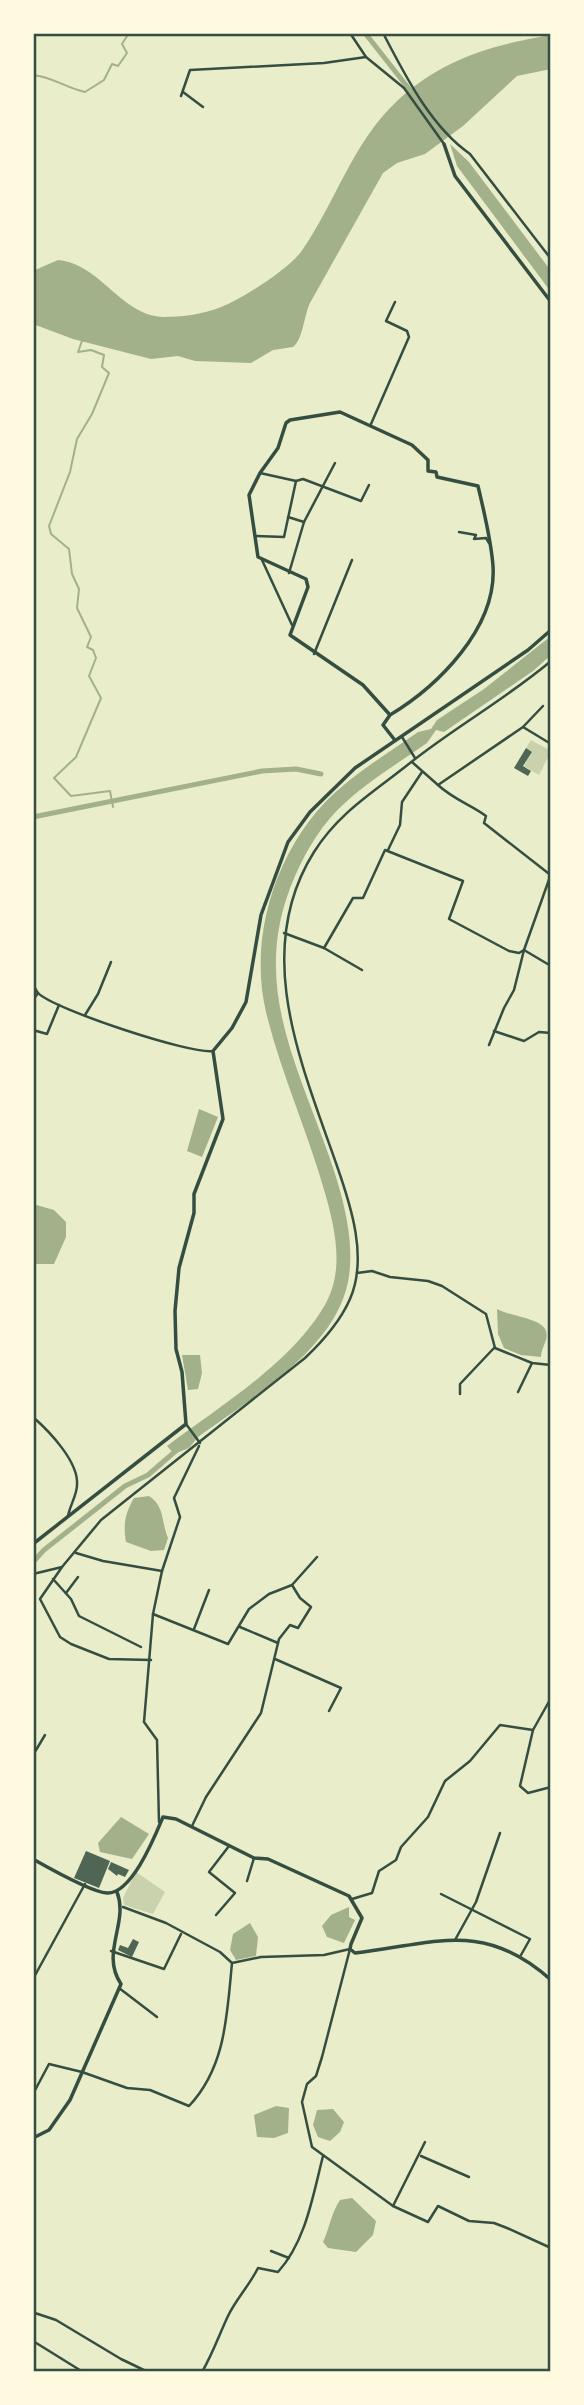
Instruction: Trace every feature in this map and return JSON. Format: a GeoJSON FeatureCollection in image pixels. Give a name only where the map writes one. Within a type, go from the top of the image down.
{"type":"FeatureCollection","features":[{"type":"Feature","properties":{"kind":"street"},"geometry":{"type":"LineString","coordinates":[[350,33],[366,57],[404,88],[444,144],[455,176],[551,302]]}},
{"type":"Feature","properties":{"kind":"street"},"geometry":{"type":"LineString","coordinates":[[383,33],[407,80],[453,141],[470,154],[551,260]]}},
{"type":"Feature","properties":{"kind":"street"},"geometry":{"type":"LineString","coordinates":[[203,107],[182,94],[190,70],[324,63],[366,57]]}},
{"type":"Feature","properties":{"kind":"street"},"geometry":{"type":"LineString","coordinates":[[371,424],[409,337],[407,331],[386,321],[395,302]]}},
{"type":"Feature","properties":{"kind":"street"},"geometry":{"type":"LineString","coordinates":[[390,715],[363,685],[314,654],[290,635],[308,587],[306,579],[258,557],[249,495],[260,473],[278,448],[286,423],[290,420],[340,412],[412,445],[428,460],[428,471],[436,472],[437,477],[478,486],[493,568],[488,599],[463,653],[419,698],[390,715],[383,725],[394,739]]}},
{"type":"Feature","properties":{"kind":"street"},"geometry":{"type":"LineString","coordinates":[[289,573],[304,522],[335,463]]}},
{"type":"Feature","properties":{"kind":"street"},"geometry":{"type":"LineString","coordinates":[[260,473],[325,485],[361,501],[369,485]]}},
{"type":"Feature","properties":{"kind":"street"},"geometry":{"type":"LineString","coordinates":[[256,536],[284,537],[296,481]]}},
{"type":"Feature","properties":{"kind":"street"},"geometry":{"type":"LineString","coordinates":[[288,517],[304,522]]}},
{"type":"Feature","properties":{"kind":"street"},"geometry":{"type":"LineString","coordinates":[[459,532],[476,536],[474,539],[486,538],[489,543]]}},
{"type":"Feature","properties":{"kind":"street"},"geometry":{"type":"LineString","coordinates":[[314,654],[352,559]]}},
{"type":"Feature","properties":{"kind":"street"},"geometry":{"type":"LineString","coordinates":[[262,560],[292,625]]}},
{"type":"Feature","properties":{"kind":"street"},"geometry":{"type":"LineString","coordinates":[[200,1443],[186,1424],[182,1372],[176,1349],[175,1311],[179,1268],[194,1213],[194,1194],[223,1119],[213,1051],[232,1028],[246,1002],[261,915],[288,842],[336,785],[394,739],[528,650],[551,630]]}},
{"type":"Feature","properties":{"kind":"street"},"geometry":{"type":"LineString","coordinates":[[40,1599],[62,1567],[101,1520],[200,1443],[325,1339],[350,1298],[356,1273],[356,1241],[350,1203],[286,1008],[282,955],[293,891],[315,850],[359,799],[522,685],[551,661]]}},
{"type":"Feature","properties":{"kind":"street"},"geometry":{"type":"LineString","coordinates":[[438,785],[523,727],[543,706]]}},
{"type":"Feature","properties":{"kind":"street"},"geometry":{"type":"LineString","coordinates":[[523,727],[551,744]]}},
{"type":"Feature","properties":{"kind":"street"},"geometry":{"type":"LineString","coordinates":[[402,736],[422,771],[463,804],[484,813],[486,816],[482,822],[550,874],[524,950],[514,990],[489,1045]]}},
{"type":"Feature","properties":{"kind":"street"},"geometry":{"type":"LineString","coordinates":[[388,850],[400,825],[402,802],[422,771]]}},
{"type":"Feature","properties":{"kind":"street"},"geometry":{"type":"LineString","coordinates":[[324,948],[353,898],[363,898],[384,850],[388,850],[463,881],[449,919],[509,951],[519,953],[524,950]]}},
{"type":"Feature","properties":{"kind":"street"},"geometry":{"type":"LineString","coordinates":[[284,933],[324,948],[362,970]]}},
{"type":"Feature","properties":{"kind":"street"},"geometry":{"type":"LineString","coordinates":[[524,950],[551,966]]}},
{"type":"Feature","properties":{"kind":"street"},"geometry":{"type":"LineString","coordinates":[[85,1015],[98,994],[111,962]]}},
{"type":"Feature","properties":{"kind":"street"},"geometry":{"type":"LineString","coordinates":[[33,984],[38,993],[85,1015],[170,1044],[213,1051]]}},
{"type":"Feature","properties":{"kind":"street"},"geometry":{"type":"LineString","coordinates":[[33,1000],[38,993]]}},
{"type":"Feature","properties":{"kind":"street"},"geometry":{"type":"LineString","coordinates":[[33,1030],[47,1034],[59,1004]]}},
{"type":"Feature","properties":{"kind":"street"},"geometry":{"type":"LineString","coordinates":[[495,1031],[524,1041],[539,1032],[551,1033]]}},
{"type":"Feature","properties":{"kind":"street"},"geometry":{"type":"LineString","coordinates":[[356,1273],[372,1271],[442,1286],[486,1314],[495,1348]]}},
{"type":"Feature","properties":{"kind":"street"},"geometry":{"type":"LineString","coordinates":[[495,1348],[532,1363],[551,1365]]}},
{"type":"Feature","properties":{"kind":"street"},"geometry":{"type":"LineString","coordinates":[[460,1394],[460,1384],[495,1348]]}},
{"type":"Feature","properties":{"kind":"street"},"geometry":{"type":"LineString","coordinates":[[518,1392],[532,1363]]}},
{"type":"Feature","properties":{"kind":"street"},"geometry":{"type":"LineString","coordinates":[[33,1417],[67,1457],[76,1477],[78,1486],[68,1517]]}},
{"type":"Feature","properties":{"kind":"street"},"geometry":{"type":"LineString","coordinates":[[33,1544],[186,1424]]}},
{"type":"Feature","properties":{"kind":"street"},"geometry":{"type":"LineString","coordinates":[[160,1825],[157,1740],[144,1722],[153,1614],[162,1571],[180,1517],[174,1498],[200,1443]]}},
{"type":"Feature","properties":{"kind":"street"},"geometry":{"type":"LineString","coordinates":[[76,1553],[103,1561],[162,1571]]}},
{"type":"Feature","properties":{"kind":"street"},"geometry":{"type":"LineString","coordinates":[[153,1614],[228,1644],[249,1609],[269,1594],[292,1585],[317,1557]]}},
{"type":"Feature","properties":{"kind":"street"},"geometry":{"type":"LineString","coordinates":[[33,1574],[62,1567]]}},
{"type":"Feature","properties":{"kind":"street"},"geometry":{"type":"LineString","coordinates":[[66,1594],[78,1577]]}},
{"type":"Feature","properties":{"kind":"street"},"geometry":{"type":"LineString","coordinates":[[53,1579],[79,1616],[141,1647]]}},
{"type":"Feature","properties":{"kind":"street"},"geometry":{"type":"LineString","coordinates":[[192,1826],[206,1797],[261,1713],[278,1643],[287,1627],[298,1628],[311,1612],[311,1607],[300,1598],[292,1585]]}},
{"type":"Feature","properties":{"kind":"street"},"geometry":{"type":"LineString","coordinates":[[194,1629],[209,1590]]}},
{"type":"Feature","properties":{"kind":"street"},"geometry":{"type":"LineString","coordinates":[[33,1597],[40,1599],[60,1637],[71,1644],[109,1659],[151,1660]]}},
{"type":"Feature","properties":{"kind":"street"},"geometry":{"type":"LineString","coordinates":[[240,1627],[278,1643]]}},
{"type":"Feature","properties":{"kind":"street"},"geometry":{"type":"LineString","coordinates":[[275,1659],[341,1688],[328,1711]]}},
{"type":"Feature","properties":{"kind":"street"},"geometry":{"type":"LineString","coordinates":[[551,1698],[533,1730],[520,1786],[528,1793],[551,1787]]}},
{"type":"Feature","properties":{"kind":"street"},"geometry":{"type":"LineString","coordinates":[[351,1899],[372,1893],[379,1871],[387,1869],[396,1860],[401,1847],[428,1817],[445,1780],[470,1761],[489,1735],[500,1725],[533,1730]]}},
{"type":"Feature","properties":{"kind":"street"},"geometry":{"type":"LineString","coordinates":[[33,1755],[45,1735]]}},
{"type":"Feature","properties":{"kind":"street"},"geometry":{"type":"LineString","coordinates":[[33,1859],[106,1893],[117,1891],[129,1881],[163,1817],[192,1826],[254,1858],[268,1859],[351,1899],[362,1918],[350,1949],[316,2076],[307,2084],[302,2102],[312,2147],[393,2206],[428,2222],[438,2206],[469,2221],[494,2223],[551,2248]]}},
{"type":"Feature","properties":{"kind":"street"},"geometry":{"type":"LineString","coordinates":[[455,1940],[472,1908],[500,1833]]}},
{"type":"Feature","properties":{"kind":"street"},"geometry":{"type":"LineString","coordinates":[[216,1915],[235,1893],[209,1872],[229,1846]]}},
{"type":"Feature","properties":{"kind":"street"},"geometry":{"type":"LineString","coordinates":[[247,1881],[254,1858]]}},
{"type":"Feature","properties":{"kind":"street"},"geometry":{"type":"LineString","coordinates":[[33,1979],[85,1884]]}},
{"type":"Feature","properties":{"kind":"street"},"geometry":{"type":"LineString","coordinates":[[33,2138],[49,2130],[69,2100],[121,1984],[116,1976],[111,1951],[123,1907],[117,1891]]}},
{"type":"Feature","properties":{"kind":"street"},"geometry":{"type":"LineString","coordinates":[[441,1894],[530,1939],[521,1955]]}},
{"type":"Feature","properties":{"kind":"street"},"geometry":{"type":"LineString","coordinates":[[123,1907],[150,1916],[220,1952],[232,1963]]}},
{"type":"Feature","properties":{"kind":"street"},"geometry":{"type":"LineString","coordinates":[[111,1951],[164,1969],[181,1933]]}},
{"type":"Feature","properties":{"kind":"street"},"geometry":{"type":"LineString","coordinates":[[350,1949],[355,1953],[421,1941],[485,1943],[521,1955],[551,1980]]}},
{"type":"Feature","properties":{"kind":"street"},"geometry":{"type":"LineString","coordinates":[[232,1963],[261,1957],[324,1955],[350,1949]]}},
{"type":"Feature","properties":{"kind":"street"},"geometry":{"type":"LineString","coordinates":[[33,2094],[49,2064],[82,2071],[127,2088],[150,2090],[189,2106],[204,2090],[213,2073],[225,2030],[232,1963]]}},
{"type":"Feature","properties":{"kind":"street"},"geometry":{"type":"LineString","coordinates":[[119,1988],[157,2017]]}},
{"type":"Feature","properties":{"kind":"street"},"geometry":{"type":"LineString","coordinates":[[393,2206],[397,2194],[421,2156],[425,2142]]}},
{"type":"Feature","properties":{"kind":"street"},"geometry":{"type":"LineString","coordinates":[[202,2372],[214,2354],[228,2315],[247,2291],[258,2268],[278,2272],[289,2258],[302,2232],[323,2156]]}},
{"type":"Feature","properties":{"kind":"street"},"geometry":{"type":"LineString","coordinates":[[421,2156],[469,2177]]}},
{"type":"Feature","properties":{"kind":"street"},"geometry":{"type":"LineString","coordinates":[[271,2251],[289,2258]]}},
{"type":"Feature","properties":{"kind":"street"},"geometry":{"type":"LineString","coordinates":[[33,2321],[34,2312],[56,2320],[148,2372]]}},
{"type":"Feature","properties":{"kind":"street"},"geometry":{"type":"LineString","coordinates":[[33,2341],[83,2372]]}},
{"type":"Feature","properties":{"kind":"shaded area"},"geometry":{"type":"Polygon","coordinates":[[[551,35],[551,69],[517,76],[463,126],[425,154],[397,163],[383,173],[310,303],[299,339],[293,347],[273,350],[251,363],[195,361],[178,356],[151,359],[73,339],[33,324],[33,271],[58,260],[87,270],[123,300],[149,314],[164,317],[193,315],[241,297],[277,274],[297,257],[315,231],[368,135],[397,101],[432,74],[468,56],[551,35]]]}},
{"type":"Feature","properties":{"kind":"shaded area"},"geometry":{"type":"Polygon","coordinates":[[[450,144],[469,162],[551,271],[551,292],[457,166],[450,144]]]}},
{"type":"Feature","properties":{"kind":"shaded area"},"geometry":{"type":"Polygon","coordinates":[[[551,636],[551,655],[533,671],[444,732],[436,730],[427,743],[346,802],[316,836],[295,876],[282,914],[276,949],[277,984],[291,1051],[344,1205],[350,1240],[346,1290],[337,1313],[304,1355],[284,1374],[198,1437],[189,1448],[174,1454],[167,1446],[255,1381],[296,1343],[327,1301],[335,1275],[335,1234],[329,1206],[272,1035],[261,981],[261,950],[266,918],[286,858],[322,805],[345,784],[418,732],[431,729],[437,720],[484,689],[551,636]]]}},
{"type":"Feature","properties":{"kind":"shaded area"},"geometry":{"type":"Polygon","coordinates":[[[531,740],[551,751],[539,775],[524,766],[532,752],[526,748],[531,740]]]}},
{"type":"Feature","properties":{"kind":"shaded area"},"geometry":{"type":"Polygon","coordinates":[[[199,1109],[218,1117],[202,1157],[187,1151],[199,1109]]]}},
{"type":"Feature","properties":{"kind":"shaded area"},"geometry":{"type":"Polygon","coordinates":[[[33,1204],[54,1210],[66,1222],[66,1237],[54,1264],[33,1264],[33,1204]]]}},
{"type":"Feature","properties":{"kind":"shaded area"},"geometry":{"type":"Polygon","coordinates":[[[497,1309],[532,1320],[543,1327],[546,1337],[541,1357],[521,1355],[504,1348],[498,1334],[497,1309]]]}},
{"type":"Feature","properties":{"kind":"shaded area"},"geometry":{"type":"Polygon","coordinates":[[[182,1355],[200,1355],[202,1373],[198,1389],[188,1390],[182,1355]]]}},
{"type":"Feature","properties":{"kind":"shaded area"},"geometry":{"type":"Polygon","coordinates":[[[149,1496],[158,1505],[162,1515],[168,1538],[164,1550],[151,1551],[126,1542],[126,1519],[134,1498],[149,1496]]]}},
{"type":"Feature","properties":{"kind":"shaded area"},"geometry":{"type":"Polygon","coordinates":[[[121,1817],[149,1834],[132,1859],[100,1852],[98,1843],[121,1817]]]}},
{"type":"Feature","properties":{"kind":"shaded area"},"geometry":{"type":"Polygon","coordinates":[[[136,1872],[165,1892],[153,1914],[124,1905],[123,1898],[136,1872]]]}},
{"type":"Feature","properties":{"kind":"shaded area"},"geometry":{"type":"Polygon","coordinates":[[[349,1907],[349,1917],[355,1920],[344,1943],[327,1937],[322,1926],[331,1915],[349,1907]]]}},
{"type":"Feature","properties":{"kind":"shaded area"},"geometry":{"type":"Polygon","coordinates":[[[250,1923],[258,1937],[256,1956],[236,1960],[230,1950],[233,1934],[250,1923]]]}},
{"type":"Feature","properties":{"kind":"shaded area"},"geometry":{"type":"Polygon","coordinates":[[[276,2106],[289,2108],[288,2133],[274,2138],[257,2137],[254,2115],[276,2106]]]}},
{"type":"Feature","properties":{"kind":"shaded area"},"geometry":{"type":"Polygon","coordinates":[[[333,2109],[344,2122],[340,2132],[330,2141],[318,2137],[313,2125],[317,2110],[333,2109]]]}},
{"type":"Feature","properties":{"kind":"shaded area"},"geometry":{"type":"Polygon","coordinates":[[[352,2198],[376,2221],[373,2235],[356,2252],[328,2248],[323,2242],[335,2209],[340,2200],[352,2198]]]}},
{"type":"Feature","properties":{"kind":"building"},"geometry":{"type":"Polygon","coordinates":[[[526,748],[532,752],[523,766],[531,771],[528,776],[514,768],[526,748]]]}},
{"type":"Feature","properties":{"kind":"building"},"geometry":{"type":"Polygon","coordinates":[[[86,1851],[110,1861],[99,1888],[74,1878],[86,1851]]]}},
{"type":"Feature","properties":{"kind":"building"},"geometry":{"type":"Polygon","coordinates":[[[111,1862],[129,1870],[125,1877],[118,1874],[117,1876],[108,1869],[111,1862]]]}},
{"type":"Feature","properties":{"kind":"building"},"geometry":{"type":"Polygon","coordinates":[[[133,1939],[139,1942],[132,1957],[118,1950],[120,1945],[128,1948],[133,1939]]]}},
{"type":"Feature","properties":{"kind":"waterway"},"geometry":{"type":"LineString","coordinates":[[33,75],[85,92],[104,80],[112,64],[118,66],[127,53],[122,44],[129,33]]}},
{"type":"Feature","properties":{"kind":"waterway"},"geometry":{"type":"LineString","coordinates":[[365,33],[413,94]]}},
{"type":"Feature","properties":{"kind":"waterway"},"geometry":{"type":"LineString","coordinates":[[82,341],[78,352],[91,350],[104,355],[102,367],[109,373],[92,414],[77,439],[70,472],[49,526],[51,534],[69,549],[72,574],[79,589],[77,608],[91,637],[87,647],[93,650],[96,658],[89,676],[101,698],[76,757],[54,778],[71,796],[110,791],[113,807]]}},
{"type":"Feature","properties":{"kind":"waterway"},"geometry":{"type":"LineString","coordinates":[[33,817],[262,771],[296,769],[321,774]]}},
{"type":"Feature","properties":{"kind":"waterway"},"geometry":{"type":"LineString","coordinates":[[33,1562],[44,1550],[125,1486],[148,1475],[178,1449]]}}]}
